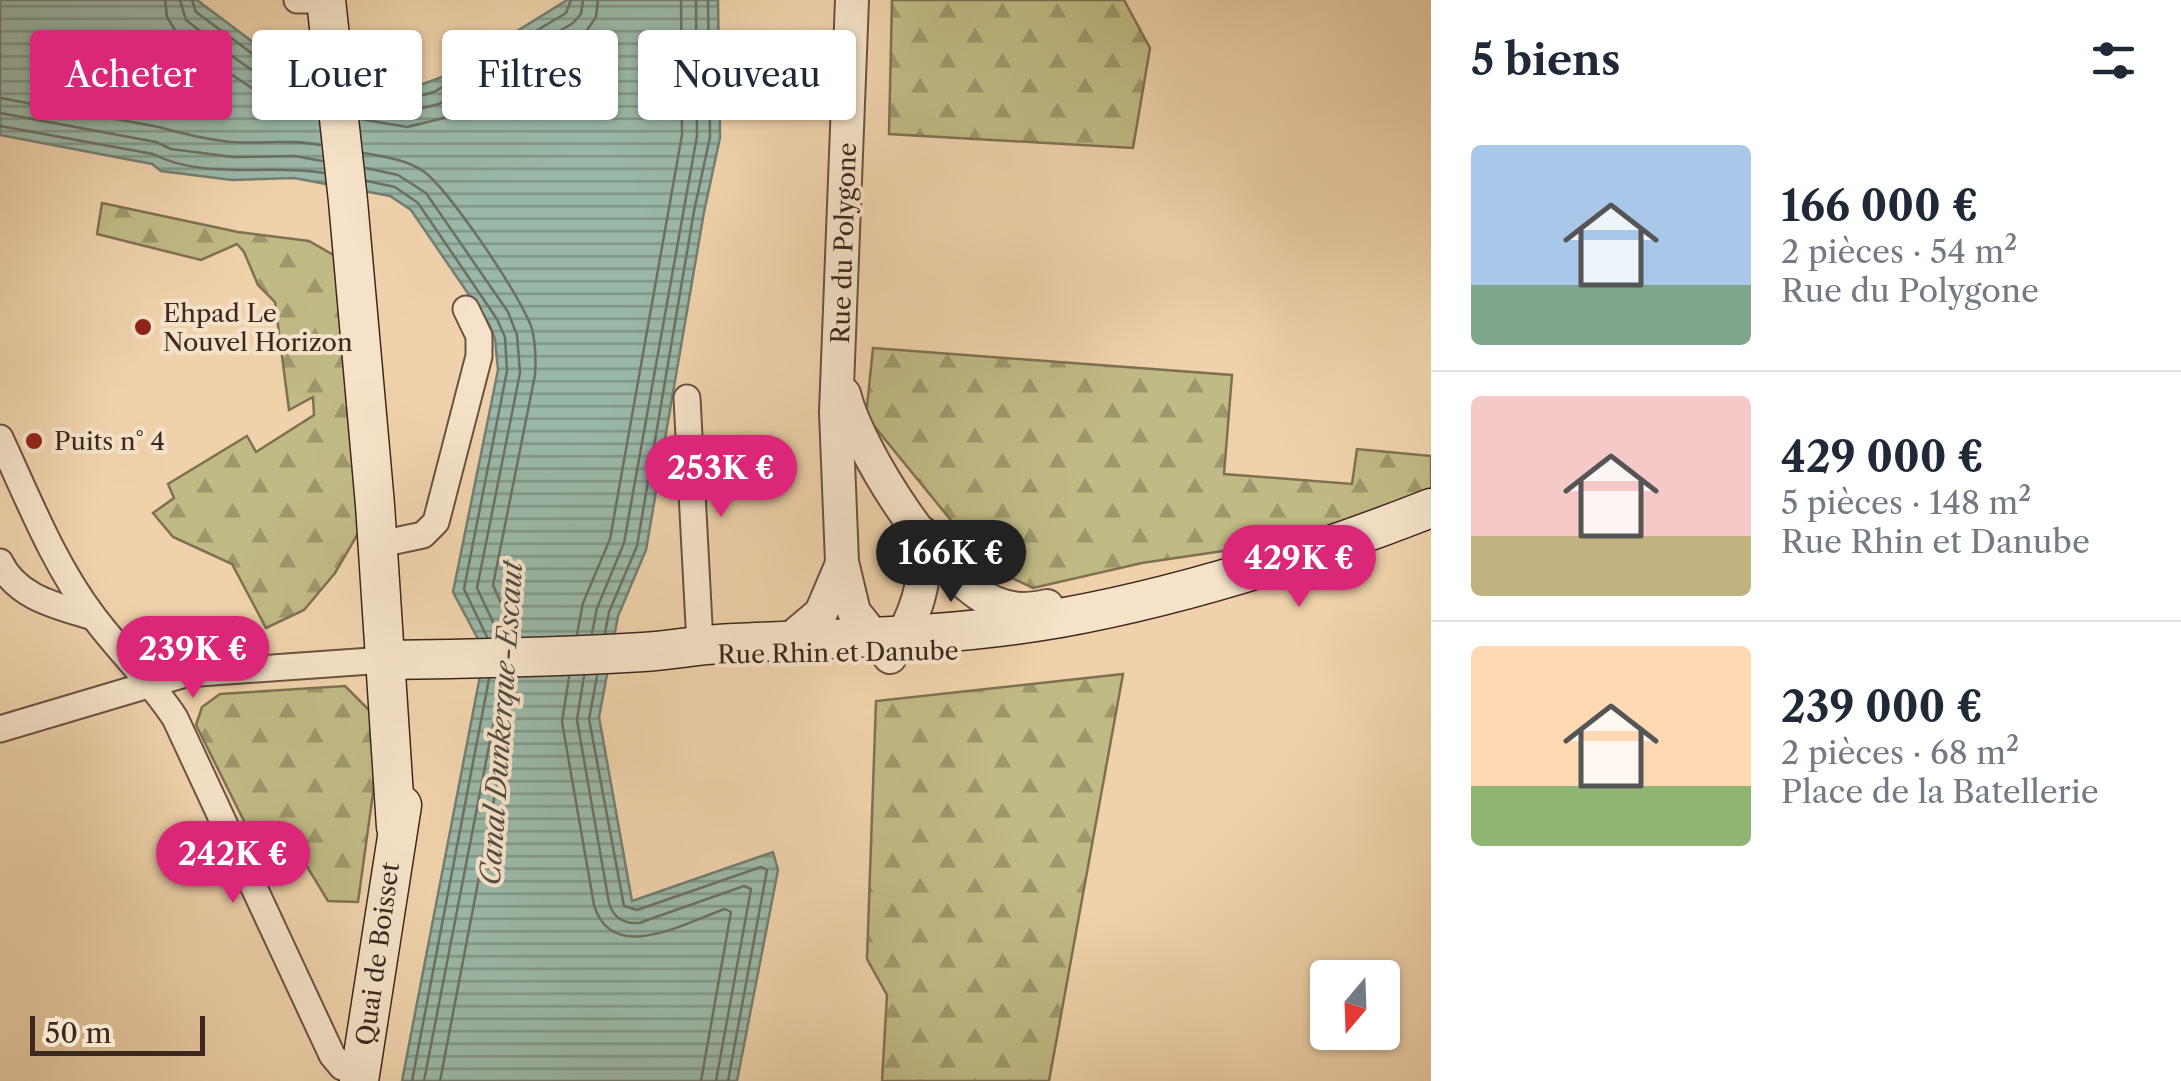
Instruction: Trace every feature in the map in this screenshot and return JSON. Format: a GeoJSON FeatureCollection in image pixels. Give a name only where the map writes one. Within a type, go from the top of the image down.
{"type":"FeatureCollection","features":[{"type":"Feature","properties":{"kind":"main road","name":"Quai de Boisset"},"geometry":{"type":"LineString","coordinates":[[326,0],[376,506],[381,544],[393,568],[394,660],[406,774],[360,1077]]}},
{"type":"Feature","properties":{"kind":"main road","name":"Rue Rhin et Danube"},"geometry":{"type":"LineString","coordinates":[[638,652],[738,658],[889,644],[1040,622],[1154,596],[1342,543],[1431,508]]}},
{"type":"Feature","properties":{"kind":"main road","name":"Rue Rhin et Danube"},"geometry":{"type":"LineString","coordinates":[[638,652],[700,644],[788,642],[1014,644],[1143,619],[1298,576],[1431,529]]}},
{"type":"Feature","properties":{"kind":"main road"},"geometry":{"type":"LineString","coordinates":[[394,660],[638,652]]}},
{"type":"Feature","properties":{"kind":"street"},"geometry":{"type":"LineString","coordinates":[[297,0],[313,0]]}},
{"type":"Feature","properties":{"kind":"street","name":"Rue du Polygone"},"geometry":{"type":"LineString","coordinates":[[852,0],[836,412],[842,562],[854,612],[889,644]]}},
{"type":"Feature","properties":{"kind":"street"},"geometry":{"type":"LineString","coordinates":[[381,544],[423,535],[440,514],[479,356],[480,336],[466,309]]}},
{"type":"Feature","properties":{"kind":"street","name":"Rue du Polygone"},"geometry":{"type":"LineString","coordinates":[[840,365],[847,405],[864,444],[922,533],[959,578],[984,597],[1008,608],[1029,610],[1099,597],[1154,596]]}},
{"type":"Feature","properties":{"kind":"street"},"geometry":{"type":"LineString","coordinates":[[687,398],[700,644]]}},
{"type":"Feature","properties":{"kind":"street"},"geometry":{"type":"LineString","coordinates":[[0,438],[60,562],[94,617],[151,682],[182,733],[332,1055],[360,1077]]}},
{"type":"Feature","properties":{"kind":"street"},"geometry":{"type":"LineString","coordinates":[[889,644],[923,586],[926,560],[922,533]]}},
{"type":"Feature","properties":{"kind":"street"},"geometry":{"type":"LineString","coordinates":[[0,562],[8,580],[21,590],[94,617]]}},
{"type":"Feature","properties":{"kind":"street","name":"Rue du Polygone"},"geometry":{"type":"LineString","coordinates":[[788,642],[821,612],[842,562]]}},
{"type":"Feature","properties":{"kind":"street"},"geometry":{"type":"LineString","coordinates":[[0,729],[151,682],[218,670],[394,660]]}},
{"type":"Feature","properties":{"kind":"green space"},"geometry":{"type":"Polygon","coordinates":[[[892,0],[1124,0],[1150,48],[1133,148],[889,134],[892,0]]]}},
{"type":"Feature","properties":{"kind":"green space"},"geometry":{"type":"Polygon","coordinates":[[[102,203],[238,232],[309,241],[337,257],[363,525],[335,573],[304,610],[266,628],[232,564],[173,537],[153,513],[174,498],[168,484],[247,436],[256,452],[314,415],[313,397],[289,410],[275,302],[258,285],[237,244],[201,260],[97,234],[102,203]]]}},
{"type":"Feature","properties":{"kind":"green space"},"geometry":{"type":"Polygon","coordinates":[[[873,348],[1232,375],[1224,474],[1352,484],[1357,449],[1431,456],[1431,494],[1304,539],[1142,563],[1033,588],[989,567],[866,416],[873,348]]]}},
{"type":"Feature","properties":{"kind":"green space"},"geometry":{"type":"Polygon","coordinates":[[[1123,674],[1049,1081],[882,1081],[887,995],[867,959],[876,701],[1123,674]]]}},
{"type":"Feature","properties":{"kind":"green space"},"geometry":{"type":"Polygon","coordinates":[[[345,686],[372,713],[374,786],[358,902],[328,901],[297,850],[260,853],[196,725],[202,707],[220,694],[345,686]]]}},
{"type":"Feature","properties":{"kind":"water","name":"Canal Dunkerque-Escaut"},"geometry":{"type":"Polygon","coordinates":[[[0,0],[197,0],[252,41],[252,120],[422,120],[422,84],[442,77],[442,120],[618,120],[618,30],[519,30],[567,0],[718,0],[718,30],[638,30],[638,120],[720,120],[720,138],[646,550],[618,616],[599,717],[632,901],[773,852],[778,870],[737,1081],[402,1081],[480,676],[478,639],[453,592],[498,370],[495,339],[489,324],[411,210],[390,196],[294,178],[232,180],[161,171],[152,164],[0,135],[0,0]]]}},
{"type":"Feature","properties":{"kind":"place","name":"Ehpad Le Nouvel Horizon"},"geometry":{"type":"Point","coordinates":[143,327]}},
{"type":"Feature","properties":{"kind":"place","name":"Puits n° 4"},"geometry":{"type":"Point","coordinates":[34,441]}}]}
